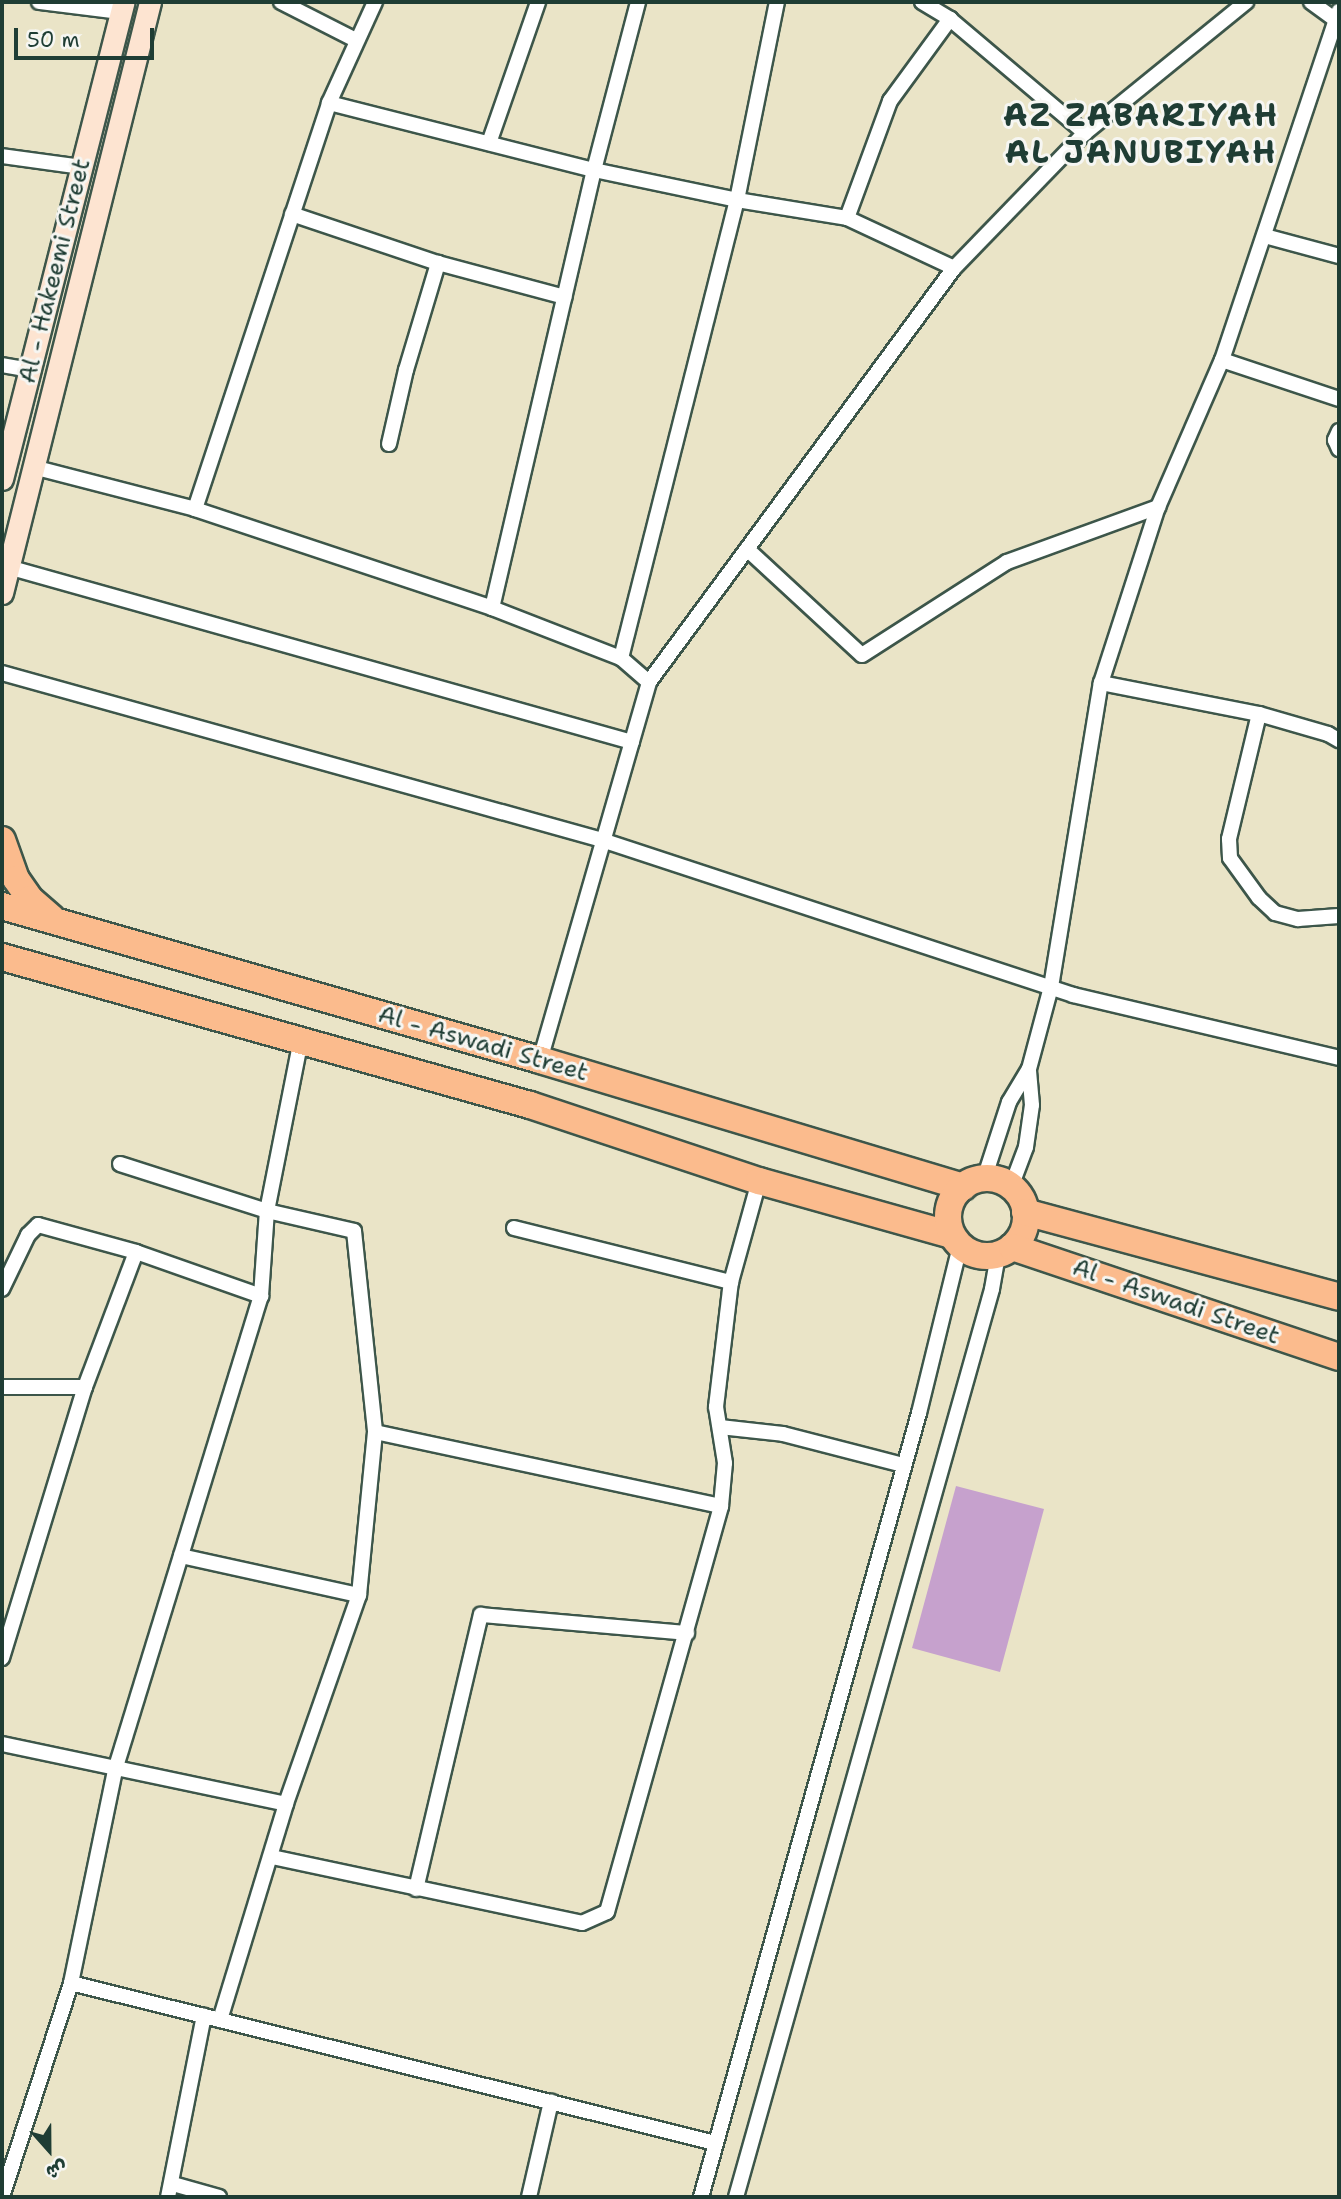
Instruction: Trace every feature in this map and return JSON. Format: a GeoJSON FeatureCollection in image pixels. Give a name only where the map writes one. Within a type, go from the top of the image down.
{"type":"FeatureCollection","features":[{"type":"Feature","properties":{"kind":"highway"},"geometry":{"type":"LineString","coordinates":[[2,840],[16,878],[30,899],[58,924]]}},
{"type":"Feature","properties":{"kind":"highway","name":"Al - Aswadi Street"},"geometry":{"type":"LineString","coordinates":[[2,906],[973,1183]]}},
{"type":"Feature","properties":{"kind":"highway","name":"Al - Aswadi Street"},"geometry":{"type":"LineString","coordinates":[[2,957],[530,1105],[760,1181],[956,1240]]}},
{"type":"Feature","properties":{"kind":"highway"},"geometry":{"type":"LineString","coordinates":[[998,1180],[1011,1187],[1021,1198],[1025,1212],[1023,1231],[1005,1251],[971,1254],[956,1240],[947,1218],[951,1200],[973,1183],[998,1180]]}},
{"type":"Feature","properties":{"kind":"highway","name":"Al - Aswadi Street"},"geometry":{"type":"LineString","coordinates":[[1025,1212],[1339,1297]]}},
{"type":"Feature","properties":{"kind":"highway","name":"Al - Aswadi Street"},"geometry":{"type":"LineString","coordinates":[[1005,1251],[1339,1357]]}},
{"type":"Feature","properties":{"kind":"street"},"geometry":{"type":"LineString","coordinates":[[39,2],[123,7]]}},
{"type":"Feature","properties":{"kind":"street","name":"Al - Hakeemi Street"},"geometry":{"type":"LineString","coordinates":[[2,593],[150,2]]}},
{"type":"Feature","properties":{"kind":"street"},"geometry":{"type":"LineString","coordinates":[[281,2],[356,40]]}},
{"type":"Feature","properties":{"kind":"street"},"geometry":{"type":"LineString","coordinates":[[195,509],[329,103],[375,2]]}},
{"type":"Feature","properties":{"kind":"street"},"geometry":{"type":"LineString","coordinates":[[489,143],[538,2]]}},
{"type":"Feature","properties":{"kind":"street"},"geometry":{"type":"LineString","coordinates":[[492,608],[594,170],[638,2]]}},
{"type":"Feature","properties":{"kind":"street"},"geometry":{"type":"LineString","coordinates":[[621,658],[737,200],[777,2]]}},
{"type":"Feature","properties":{"kind":"street"},"geometry":{"type":"LineString","coordinates":[[922,2],[950,19],[1085,132]]}},
{"type":"Feature","properties":{"kind":"street"},"geometry":{"type":"LineString","coordinates":[[540,1060],[649,682],[954,268],[1085,132],[1246,2]]}},
{"type":"Feature","properties":{"kind":"street"},"geometry":{"type":"LineString","coordinates":[[973,1183],[1009,1102],[1029,1069],[1051,986],[1101,683],[1158,507],[1222,360],[1338,18],[1311,2]]}},
{"type":"Feature","properties":{"kind":"street","name":"Al - Hakeemi Street"},"geometry":{"type":"LineString","coordinates":[[2,479],[123,7]]}},
{"type":"Feature","properties":{"kind":"street"},"geometry":{"type":"LineString","coordinates":[[847,218],[890,101],[950,19]]}},
{"type":"Feature","properties":{"kind":"street"},"geometry":{"type":"LineString","coordinates":[[329,103],[594,170],[737,200],[847,218],[954,268]]}},
{"type":"Feature","properties":{"kind":"street"},"geometry":{"type":"LineString","coordinates":[[2,156],[82,167]]}},
{"type":"Feature","properties":{"kind":"street"},"geometry":{"type":"LineString","coordinates":[[292,214],[438,263],[565,297]]}},
{"type":"Feature","properties":{"kind":"street"},"geometry":{"type":"LineString","coordinates":[[1265,236],[1339,256]]}},
{"type":"Feature","properties":{"kind":"street"},"geometry":{"type":"LineString","coordinates":[[389,444],[406,370],[438,263]]}},
{"type":"Feature","properties":{"kind":"street"},"geometry":{"type":"LineString","coordinates":[[1222,360],[1339,398]]}},
{"type":"Feature","properties":{"kind":"street"},"geometry":{"type":"LineString","coordinates":[[2,365],[29,370]]}},
{"type":"Feature","properties":{"kind":"street"},"geometry":{"type":"LineString","coordinates":[[1339,432],[1335,439],[1339,449]]}},
{"type":"Feature","properties":{"kind":"street"},"geometry":{"type":"LineString","coordinates":[[33,467],[195,509],[492,608],[621,658],[649,682]]}},
{"type":"Feature","properties":{"kind":"street"},"geometry":{"type":"LineString","coordinates":[[747,549],[862,655],[1007,562],[1158,507]]}},
{"type":"Feature","properties":{"kind":"street"},"geometry":{"type":"LineString","coordinates":[[8,567],[632,742]]}},
{"type":"Feature","properties":{"kind":"street"},"geometry":{"type":"LineString","coordinates":[[2,673],[602,840],[1073,995],[1339,1058]]}},
{"type":"Feature","properties":{"kind":"street"},"geometry":{"type":"LineString","coordinates":[[1101,683],[1259,714],[1328,734],[1339,740]]}},
{"type":"Feature","properties":{"kind":"street"},"geometry":{"type":"LineString","coordinates":[[1259,714],[1229,839],[1230,858],[1259,898],[1275,913],[1298,919],[1339,916]]}},
{"type":"Feature","properties":{"kind":"street"},"geometry":{"type":"LineString","coordinates":[[2,2196],[71,1983],[115,1770],[261,1296],[267,1211],[301,1040]]}},
{"type":"Feature","properties":{"kind":"street"},"geometry":{"type":"LineString","coordinates":[[1011,1187],[1026,1147],[1032,1105],[1029,1069]]}},
{"type":"Feature","properties":{"kind":"street"},"geometry":{"type":"LineString","coordinates":[[120,1164],[267,1211],[354,1231],[375,1432],[359,1595],[286,1804],[220,2020]]}},
{"type":"Feature","properties":{"kind":"street"},"geometry":{"type":"LineString","coordinates":[[272,1857],[582,1923],[607,1912],[721,1506],[725,1463],[716,1407],[731,1282],[760,1181]]}},
{"type":"Feature","properties":{"kind":"street"},"geometry":{"type":"LineString","coordinates":[[2,1289],[28,1235],[38,1225],[54,1227],[136,1252],[261,1296]]}},
{"type":"Feature","properties":{"kind":"street"},"geometry":{"type":"LineString","coordinates":[[514,1228],[731,1282]]}},
{"type":"Feature","properties":{"kind":"street"},"geometry":{"type":"LineString","coordinates":[[701,2197],[903,1465],[956,1240]]}},
{"type":"Feature","properties":{"kind":"street"},"geometry":{"type":"LineString","coordinates":[[736,2197],[992,1289],[1005,1251]]}},
{"type":"Feature","properties":{"kind":"street"},"geometry":{"type":"LineString","coordinates":[[2,1658],[85,1387],[136,1252]]}},
{"type":"Feature","properties":{"kind":"street"},"geometry":{"type":"LineString","coordinates":[[2,1387],[85,1387]]}},
{"type":"Feature","properties":{"kind":"street"},"geometry":{"type":"LineString","coordinates":[[720,1427],[783,1434],[903,1465]]}},
{"type":"Feature","properties":{"kind":"street"},"geometry":{"type":"LineString","coordinates":[[375,1432],[721,1506]]}},
{"type":"Feature","properties":{"kind":"street"},"geometry":{"type":"LineString","coordinates":[[181,1556],[359,1595]]}},
{"type":"Feature","properties":{"kind":"street"},"geometry":{"type":"LineString","coordinates":[[416,1889],[481,1615],[687,1633]]}},
{"type":"Feature","properties":{"kind":"street"},"geometry":{"type":"LineString","coordinates":[[2,1744],[286,1804]]}},
{"type":"Feature","properties":{"kind":"street"},"geometry":{"type":"LineString","coordinates":[[71,1983],[715,2143]]}},
{"type":"Feature","properties":{"kind":"street"},"geometry":{"type":"LineString","coordinates":[[204,2016],[171,2191],[219,2197]]}},
{"type":"Feature","properties":{"kind":"street"},"geometry":{"type":"LineString","coordinates":[[529,2197],[551,2102]]}},
{"type":"Feature","properties":{"kind":"building"},"geometry":{"type":"Polygon","coordinates":[[[956,1486],[1044,1509],[1000,1672],[912,1648],[956,1486]]]}},
{"type":"Feature","properties":{"kind":"district","name":"AZ ZABARIYAH AL JANUBIYAH"},"geometry":{"type":"Point","coordinates":[1141,134]}}]}
